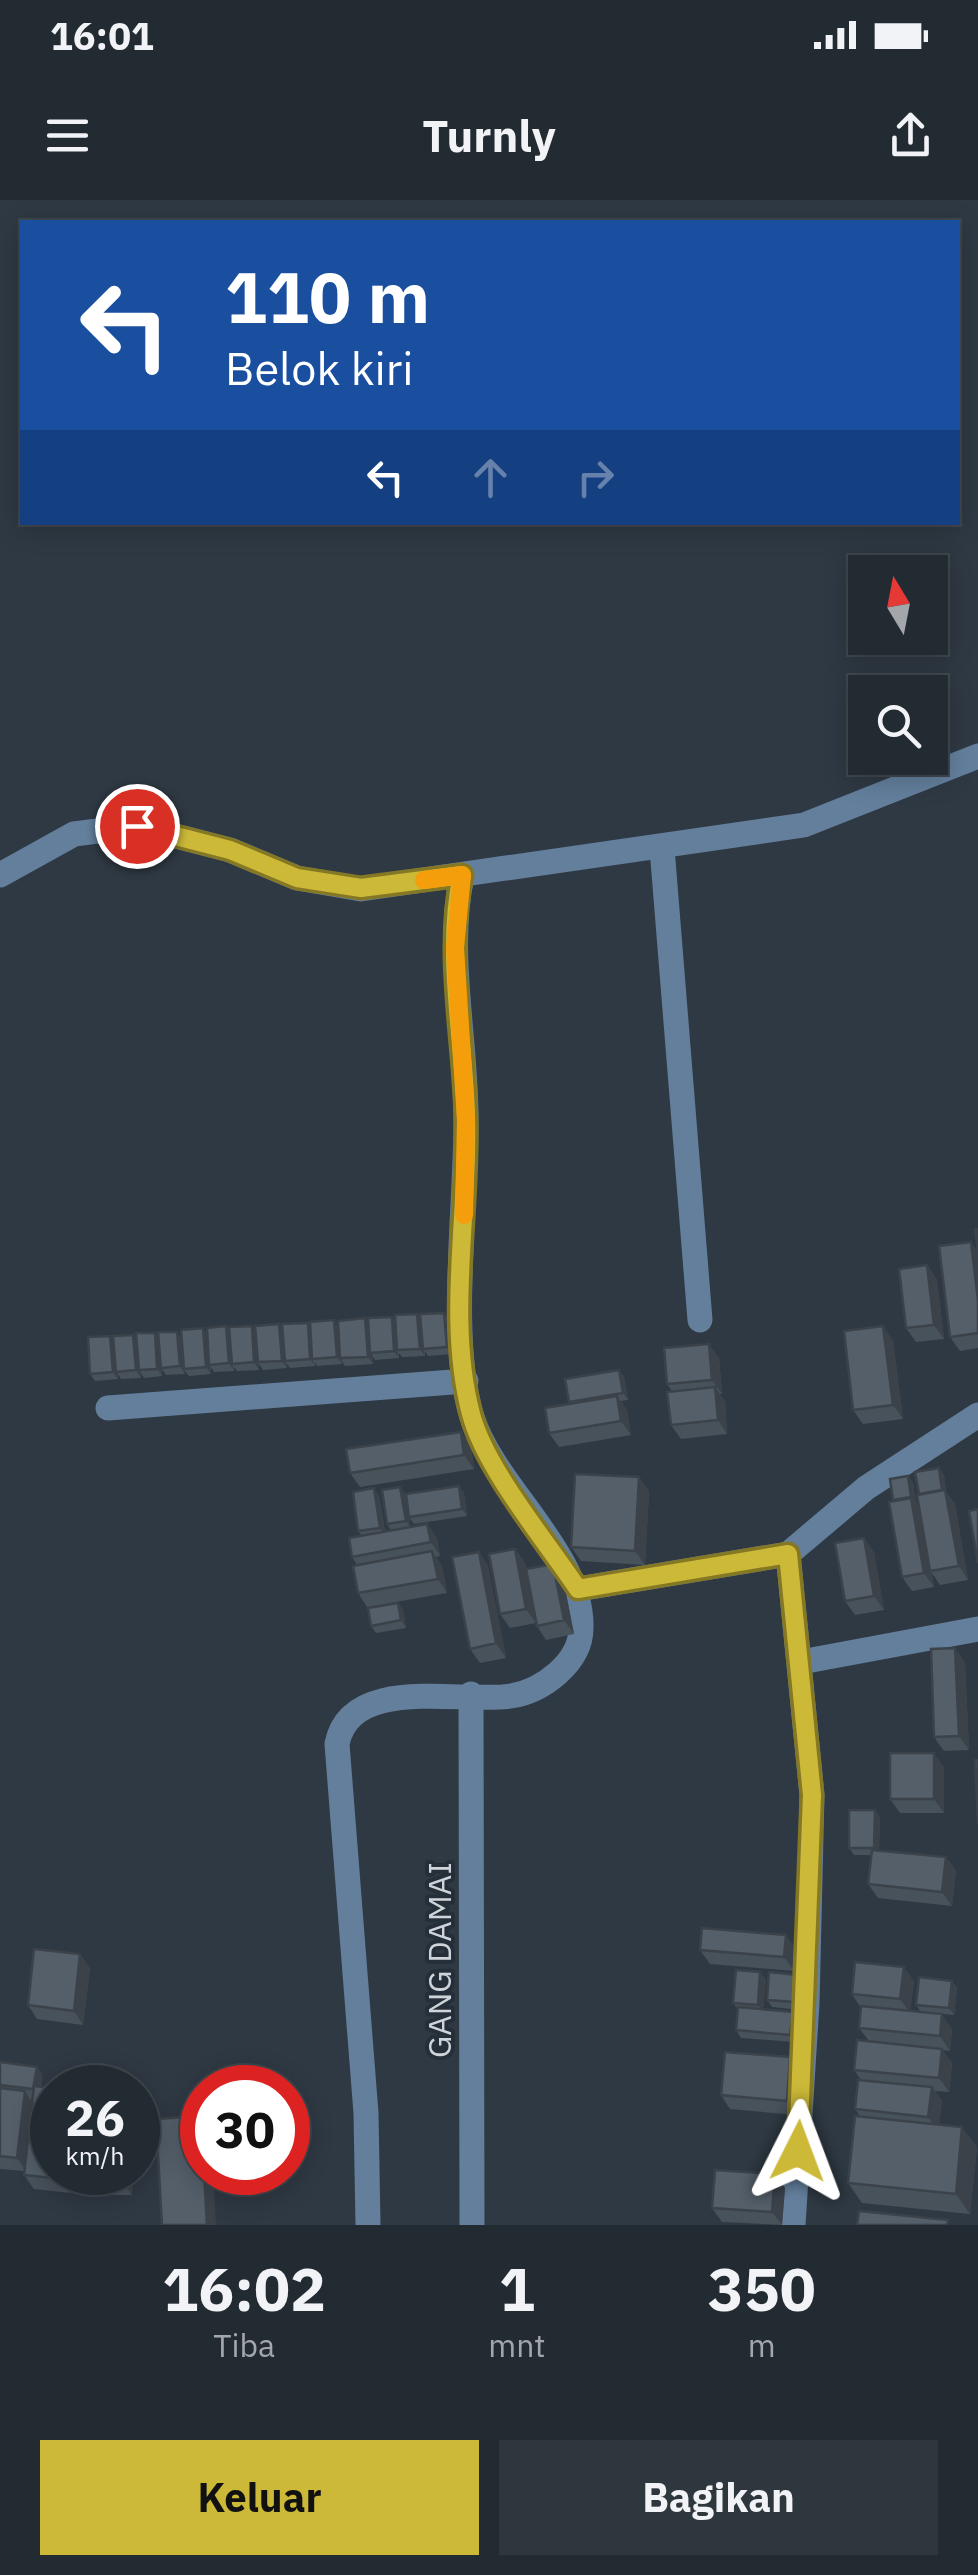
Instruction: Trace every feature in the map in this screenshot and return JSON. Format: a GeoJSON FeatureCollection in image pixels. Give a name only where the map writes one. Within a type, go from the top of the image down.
{"type":"FeatureCollection","features":[{"type":"Feature","properties":{"kind":"street"},"geometry":{"type":"LineString","coordinates":[[0,875],[74,834],[137,826],[230,850],[297,878],[361,888],[662,848],[804,824],[978,756]]}},
{"type":"Feature","properties":{"kind":"street"},"geometry":{"type":"LineString","coordinates":[[662,848],[700,1320]]}},
{"type":"Feature","properties":{"kind":"street"},"geometry":{"type":"LineString","coordinates":[[368,2225],[366,2112],[337,1744],[341,1727],[362,1708],[418,1695],[510,1697],[535,1688],[563,1669],[575,1654],[582,1631],[578,1589],[486,1452],[471,1414],[462,1322],[466,1120],[455,948],[462,875]]}},
{"type":"Feature","properties":{"kind":"street"},"geometry":{"type":"LineString","coordinates":[[108,1408],[466,1381]]}},
{"type":"Feature","properties":{"kind":"street"},"geometry":{"type":"LineString","coordinates":[[578,1589],[788,1554],[866,1488],[978,1415]]}},
{"type":"Feature","properties":{"kind":"street"},"geometry":{"type":"LineString","coordinates":[[788,1554],[812,1795],[807,2003],[793,2225]]}},
{"type":"Feature","properties":{"kind":"street"},"geometry":{"type":"LineString","coordinates":[[801,1662],[978,1629]]}},
{"type":"Feature","properties":{"kind":"street","name":"GANG DAMAI"},"geometry":{"type":"LineString","coordinates":[[471,1694],[472,2225]]}},
{"type":"Feature","properties":{"kind":"building"},"geometry":{"type":"Polygon","coordinates":[[[971,1242],[978,1333],[950,1337],[939,1246],[971,1242]]]}},
{"type":"Feature","properties":{"kind":"building"},"geometry":{"type":"Polygon","coordinates":[[[927,1265],[934,1325],[906,1328],[899,1269],[927,1265]]]}},
{"type":"Feature","properties":{"kind":"building"},"geometry":{"type":"Polygon","coordinates":[[[444,1313],[447,1347],[423,1349],[420,1314],[444,1313]]]}},
{"type":"Feature","properties":{"kind":"building"},"geometry":{"type":"Polygon","coordinates":[[[417,1314],[420,1349],[397,1350],[395,1315],[417,1314]]]}},
{"type":"Feature","properties":{"kind":"building"},"geometry":{"type":"Polygon","coordinates":[[[392,1317],[394,1351],[370,1353],[368,1318],[392,1317]]]}},
{"type":"Feature","properties":{"kind":"building"},"geometry":{"type":"Polygon","coordinates":[[[365,1318],[368,1357],[340,1358],[338,1321],[365,1318]]]}},
{"type":"Feature","properties":{"kind":"building"},"geometry":{"type":"Polygon","coordinates":[[[334,1320],[337,1357],[312,1359],[310,1322],[334,1320]]]}},
{"type":"Feature","properties":{"kind":"building"},"geometry":{"type":"Polygon","coordinates":[[[308,1323],[310,1359],[285,1361],[282,1324],[308,1323]]]}},
{"type":"Feature","properties":{"kind":"building"},"geometry":{"type":"Polygon","coordinates":[[[279,1324],[282,1361],[258,1362],[255,1326],[279,1324]]]}},
{"type":"Feature","properties":{"kind":"building"},"geometry":{"type":"Polygon","coordinates":[[[226,1326],[229,1363],[209,1365],[207,1328],[226,1326]]]}},
{"type":"Feature","properties":{"kind":"building"},"geometry":{"type":"Polygon","coordinates":[[[252,1326],[254,1362],[232,1364],[229,1327],[252,1326]]]}},
{"type":"Feature","properties":{"kind":"building"},"geometry":{"type":"Polygon","coordinates":[[[883,1326],[893,1405],[853,1410],[844,1331],[883,1326]]]}},
{"type":"Feature","properties":{"kind":"building"},"geometry":{"type":"Polygon","coordinates":[[[203,1328],[206,1367],[184,1369],[181,1330],[203,1328]]]}},
{"type":"Feature","properties":{"kind":"building"},"geometry":{"type":"Polygon","coordinates":[[[158,1332],[177,1332],[180,1366],[161,1368],[158,1332]]]}},
{"type":"Feature","properties":{"kind":"building"},"geometry":{"type":"Polygon","coordinates":[[[136,1333],[155,1333],[157,1369],[139,1370],[136,1333]]]}},
{"type":"Feature","properties":{"kind":"building"},"geometry":{"type":"Polygon","coordinates":[[[133,1335],[136,1370],[116,1372],[113,1336],[133,1335]]]}},
{"type":"Feature","properties":{"kind":"building"},"geometry":{"type":"Polygon","coordinates":[[[110,1336],[113,1372],[90,1374],[88,1337],[110,1336]]]}},
{"type":"Feature","properties":{"kind":"building"},"geometry":{"type":"Polygon","coordinates":[[[709,1344],[712,1380],[667,1384],[664,1348],[709,1344]]]}},
{"type":"Feature","properties":{"kind":"building"},"geometry":{"type":"Polygon","coordinates":[[[619,1370],[623,1393],[569,1402],[565,1379],[619,1370]]]}},
{"type":"Feature","properties":{"kind":"building"},"geometry":{"type":"Polygon","coordinates":[[[715,1387],[718,1420],[671,1425],[667,1392],[715,1387]]]}},
{"type":"Feature","properties":{"kind":"building"},"geometry":{"type":"Polygon","coordinates":[[[617,1396],[621,1421],[549,1433],[545,1408],[617,1396]]]}},
{"type":"Feature","properties":{"kind":"building"},"geometry":{"type":"Polygon","coordinates":[[[461,1432],[464,1455],[350,1473],[346,1449],[461,1432]]]}},
{"type":"Feature","properties":{"kind":"building"},"geometry":{"type":"Polygon","coordinates":[[[939,1468],[942,1490],[919,1494],[915,1472],[939,1468]]]}},
{"type":"Feature","properties":{"kind":"building"},"geometry":{"type":"Polygon","coordinates":[[[575,1474],[639,1477],[635,1551],[571,1547],[575,1474]]]}},
{"type":"Feature","properties":{"kind":"building"},"geometry":{"type":"Polygon","coordinates":[[[908,1476],[911,1497],[893,1500],[890,1479],[908,1476]]]}},
{"type":"Feature","properties":{"kind":"building"},"geometry":{"type":"Polygon","coordinates":[[[459,1486],[462,1509],[409,1517],[406,1494],[459,1486]]]}},
{"type":"Feature","properties":{"kind":"building"},"geometry":{"type":"Polygon","coordinates":[[[400,1487],[406,1521],[387,1524],[382,1490],[400,1487]]]}},
{"type":"Feature","properties":{"kind":"building"},"geometry":{"type":"Polygon","coordinates":[[[374,1488],[380,1528],[358,1531],[353,1492],[374,1488]]]}},
{"type":"Feature","properties":{"kind":"building"},"geometry":{"type":"Polygon","coordinates":[[[945,1490],[959,1566],[930,1571],[917,1495],[945,1490]]]}},
{"type":"Feature","properties":{"kind":"building"},"geometry":{"type":"Polygon","coordinates":[[[911,1498],[924,1573],[902,1577],[889,1502],[911,1498]]]}},
{"type":"Feature","properties":{"kind":"building"},"geometry":{"type":"Polygon","coordinates":[[[978,1509],[978,1563],[969,1511],[978,1509]]]}},
{"type":"Feature","properties":{"kind":"building"},"geometry":{"type":"Polygon","coordinates":[[[427,1524],[431,1542],[352,1557],[349,1538],[427,1524]]]}},
{"type":"Feature","properties":{"kind":"building"},"geometry":{"type":"Polygon","coordinates":[[[864,1538],[874,1596],[845,1601],[835,1543],[864,1538]]]}},
{"type":"Feature","properties":{"kind":"building"},"geometry":{"type":"Polygon","coordinates":[[[515,1549],[526,1609],[500,1614],[489,1554],[515,1549]]]}},
{"type":"Feature","properties":{"kind":"building"},"geometry":{"type":"Polygon","coordinates":[[[432,1551],[438,1579],[358,1593],[353,1566],[432,1551]]]}},
{"type":"Feature","properties":{"kind":"building"},"geometry":{"type":"Polygon","coordinates":[[[479,1552],[496,1643],[470,1649],[452,1557],[479,1552]]]}},
{"type":"Feature","properties":{"kind":"building"},"geometry":{"type":"Polygon","coordinates":[[[553,1564],[564,1620],[537,1626],[526,1569],[553,1564]]]}},
{"type":"Feature","properties":{"kind":"building"},"geometry":{"type":"Polygon","coordinates":[[[398,1603],[401,1620],[371,1626],[368,1608],[398,1603]]]}},
{"type":"Feature","properties":{"kind":"building"},"geometry":{"type":"Polygon","coordinates":[[[955,1648],[959,1736],[934,1737],[931,1649],[955,1648]]]}},
{"type":"Feature","properties":{"kind":"building"},"geometry":{"type":"Polygon","coordinates":[[[890,1753],[934,1753],[934,1799],[890,1799],[890,1753]]]}},
{"type":"Feature","properties":{"kind":"building"},"geometry":{"type":"Polygon","coordinates":[[[975,1760],[978,1760],[978,1824],[975,1760]]]}},
{"type":"Feature","properties":{"kind":"building"},"geometry":{"type":"Polygon","coordinates":[[[849,1810],[875,1810],[874,1848],[849,1848],[849,1810]]]}},
{"type":"Feature","properties":{"kind":"building"},"geometry":{"type":"Polygon","coordinates":[[[872,1850],[946,1857],[942,1892],[868,1884],[872,1850]]]}},
{"type":"Feature","properties":{"kind":"building"},"geometry":{"type":"Polygon","coordinates":[[[702,1928],[786,1935],[784,1957],[700,1950],[702,1928]]]}},
{"type":"Feature","properties":{"kind":"building"},"geometry":{"type":"Polygon","coordinates":[[[34,1949],[80,1954],[74,2011],[28,2005],[34,1949]]]}},
{"type":"Feature","properties":{"kind":"building"},"geometry":{"type":"Polygon","coordinates":[[[855,1962],[904,1967],[900,1999],[852,1994],[855,1962]]]}},
{"type":"Feature","properties":{"kind":"building"},"geometry":{"type":"Polygon","coordinates":[[[736,1970],[760,1972],[758,2005],[733,2003],[736,1970]]]}},
{"type":"Feature","properties":{"kind":"building"},"geometry":{"type":"Polygon","coordinates":[[[769,1972],[797,1975],[795,2002],[767,2000],[769,1972]]]}},
{"type":"Feature","properties":{"kind":"building"},"geometry":{"type":"Polygon","coordinates":[[[919,1977],[952,1981],[949,2008],[916,2005],[919,1977]]]}},
{"type":"Feature","properties":{"kind":"building"},"geometry":{"type":"Polygon","coordinates":[[[861,2006],[942,2014],[940,2036],[859,2028],[861,2006]]]}},
{"type":"Feature","properties":{"kind":"building"},"geometry":{"type":"Polygon","coordinates":[[[738,2007],[793,2012],[790,2035],[736,2030],[738,2007]]]}},
{"type":"Feature","properties":{"kind":"building"},"geometry":{"type":"Polygon","coordinates":[[[857,2040],[942,2049],[939,2078],[854,2070],[857,2040]]]}},
{"type":"Feature","properties":{"kind":"building"},"geometry":{"type":"Polygon","coordinates":[[[725,2052],[790,2057],[787,2101],[721,2095],[725,2052]]]}},
{"type":"Feature","properties":{"kind":"building"},"geometry":{"type":"Polygon","coordinates":[[[0,2062],[30,2066],[30,2089],[0,2085],[0,2062]]]}},
{"type":"Feature","properties":{"kind":"building"},"geometry":{"type":"Polygon","coordinates":[[[858,2080],[932,2087],[928,2117],[855,2109],[858,2080]]]}},
{"type":"Feature","properties":{"kind":"building"},"geometry":{"type":"Polygon","coordinates":[[[0,2088],[25,2091],[17,2158],[0,2156],[0,2088]]]}},
{"type":"Feature","properties":{"kind":"building"},"geometry":{"type":"Polygon","coordinates":[[[855,2116],[962,2127],[956,2194],[848,2183],[855,2116]]]}},
{"type":"Feature","properties":{"kind":"building"},"geometry":{"type":"Polygon","coordinates":[[[180,2117],[180,2195],[205,2195],[207,2225],[162,2225],[160,2119],[180,2117]]]}},
{"type":"Feature","properties":{"kind":"building"},"geometry":{"type":"Polygon","coordinates":[[[30,2122],[30,2176],[24,2175],[30,2122]]]}},
{"type":"Feature","properties":{"kind":"building"},"geometry":{"type":"Polygon","coordinates":[[[715,2170],[775,2174],[772,2212],[712,2208],[715,2170]]]}},
{"type":"Feature","properties":{"kind":"building"},"geometry":{"type":"Polygon","coordinates":[[[859,2211],[948,2220],[947,2225],[857,2225],[859,2211]]]}},
{"type":"Feature","properties":{"kind":"slow traffic"},"geometry":{"type":"LineString","coordinates":[[424,880],[462,875],[456,902],[455,948],[466,1120],[464,1215]]}},
{"type":"Feature","properties":{"kind":"route"},"geometry":{"type":"LineString","coordinates":[[137,826],[230,850],[297,878],[361,888],[462,875],[456,902],[455,948],[466,1120],[462,1322],[471,1414],[486,1452],[578,1589],[670,1577],[788,1554],[812,1795],[807,2003],[798,2151]]}}]}
